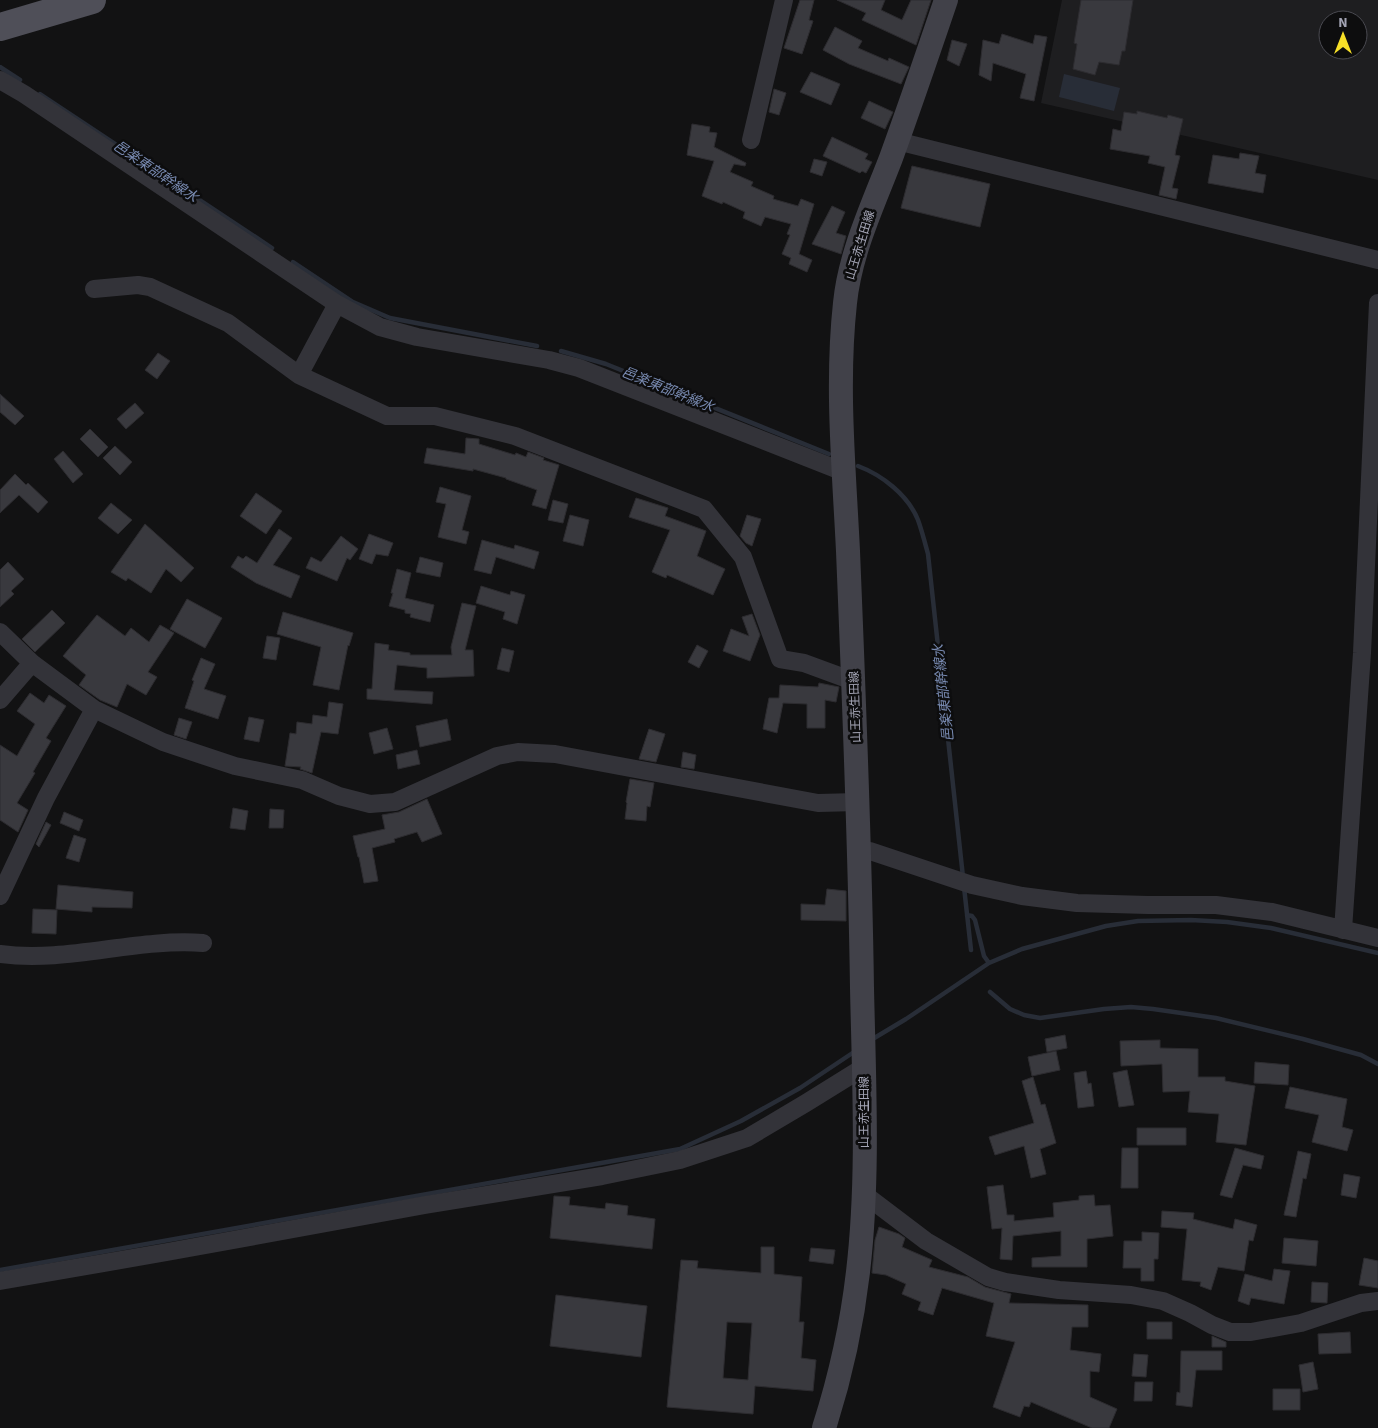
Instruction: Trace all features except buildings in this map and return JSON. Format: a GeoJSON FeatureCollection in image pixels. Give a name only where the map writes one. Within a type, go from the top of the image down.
{"type":"FeatureCollection","features":[{"type":"Feature","properties":{"kind":"main road"},"geometry":{"type":"LineString","coordinates":[[0,28],[92,0]]}},
{"type":"Feature","properties":{"kind":"main road","name":"山王赤生田線"},"geometry":{"type":"LineString","coordinates":[[824,1428],[851,1316],[858,1274],[864,1194],[860,851],[844,472],[842,380],[845,300],[851,266],[946,0]]}},
{"type":"Feature","properties":{"kind":"street"},"geometry":{"type":"LineString","coordinates":[[751,140],[784,0]]}},
{"type":"Feature","properties":{"kind":"street"},"geometry":{"type":"LineString","coordinates":[[0,80],[24,94],[359,317],[390,330],[417,337],[549,360],[579,368],[844,472]]}},
{"type":"Feature","properties":{"kind":"street"},"geometry":{"type":"LineString","coordinates":[[897,141],[1378,260]]}},
{"type":"Feature","properties":{"kind":"street"},"geometry":{"type":"LineString","coordinates":[[94,289],[138,285],[150,287],[228,323],[299,374],[387,416],[435,416],[515,436],[704,509],[743,557],[780,659],[804,663],[853,680]]}},
{"type":"Feature","properties":{"kind":"street"},"geometry":{"type":"LineString","coordinates":[[1343,930],[1362,653],[1378,303]]}},
{"type":"Feature","properties":{"kind":"street"},"geometry":{"type":"LineString","coordinates":[[299,374],[337,304]]}},
{"type":"Feature","properties":{"kind":"street"},"geometry":{"type":"LineString","coordinates":[[0,632],[32,663],[94,709],[163,742],[235,766],[302,780],[339,796],[370,804],[395,802],[497,756],[518,752],[555,754],[818,803],[858,802]]}},
{"type":"Feature","properties":{"kind":"street"},"geometry":{"type":"LineString","coordinates":[[0,700],[32,663]]}},
{"type":"Feature","properties":{"kind":"street"},"geometry":{"type":"LineString","coordinates":[[2,887],[46,798],[94,709]]}},
{"type":"Feature","properties":{"kind":"street"},"geometry":{"type":"LineString","coordinates":[[860,851],[870,851],[964,882],[1022,896],[1076,902],[1216,905],[1272,912],[1378,938]]}},
{"type":"Feature","properties":{"kind":"street"},"geometry":{"type":"LineString","coordinates":[[0,954],[33,957],[178,941],[203,943]]}},
{"type":"Feature","properties":{"kind":"street"},"geometry":{"type":"LineString","coordinates":[[0,1281],[425,1205],[602,1176],[680,1160],[747,1138],[864,1066]]}},
{"type":"Feature","properties":{"kind":"street"},"geometry":{"type":"LineString","coordinates":[[864,1194],[926,1241],[988,1277],[1005,1282],[1059,1290],[1131,1295],[1164,1301],[1190,1312],[1212,1326],[1230,1332],[1251,1332],[1301,1323],[1361,1304],[1378,1301]]}},
{"type":"Feature","properties":{"kind":"shaded area"},"geometry":{"type":"Polygon","coordinates":[[[1062,0],[1378,0],[1378,180],[1041,103],[1062,0]]]}},
{"type":"Feature","properties":{"kind":"shaded area"},"geometry":{"type":"Polygon","coordinates":[[[1064,74],[1120,88],[1114,111],[1059,97],[1064,74]]]}},
{"type":"Feature","properties":{"kind":"waterway","name":"邑楽東部幹線水"},"geometry":{"type":"LineString","coordinates":[[0,67],[20,80]]}},
{"type":"Feature","properties":{"kind":"waterway","name":"邑楽東部幹線水"},"geometry":{"type":"LineString","coordinates":[[40,94],[272,248]]}},
{"type":"Feature","properties":{"kind":"waterway","name":"邑楽東部幹線水"},"geometry":{"type":"LineString","coordinates":[[293,262],[353,302],[390,318],[537,346]]}},
{"type":"Feature","properties":{"kind":"waterway","name":"邑楽東部幹線水"},"geometry":{"type":"LineString","coordinates":[[561,351],[606,364],[829,454]]}},
{"type":"Feature","properties":{"kind":"waterway","name":"邑楽東部幹線水"},"geometry":{"type":"LineString","coordinates":[[858,466],[885,480],[908,502],[918,520],[928,554],[963,877]]}},
{"type":"Feature","properties":{"kind":"waterway","name":"邑楽東部幹線水"},"geometry":{"type":"LineString","coordinates":[[964,887],[971,950]]}},
{"type":"Feature","properties":{"kind":"waterway"},"geometry":{"type":"LineString","coordinates":[[967,915],[972,916],[975,920],[984,956],[989,963]]}},
{"type":"Feature","properties":{"kind":"waterway"},"geometry":{"type":"LineString","coordinates":[[871,1040],[906,1019],[989,963],[1022,949],[1106,926],[1138,921],[1191,920],[1227,922],[1271,928],[1378,953]]}},
{"type":"Feature","properties":{"kind":"waterway"},"geometry":{"type":"LineString","coordinates":[[990,992],[1010,1009],[1024,1015],[1040,1018],[1104,1009],[1131,1007],[1153,1009],[1216,1018],[1303,1039],[1361,1055],[1378,1064]]}},
{"type":"Feature","properties":{"kind":"waterway"},"geometry":{"type":"LineString","coordinates":[[0,1270],[680,1149],[741,1121],[800,1088],[857,1050]]}}]}
